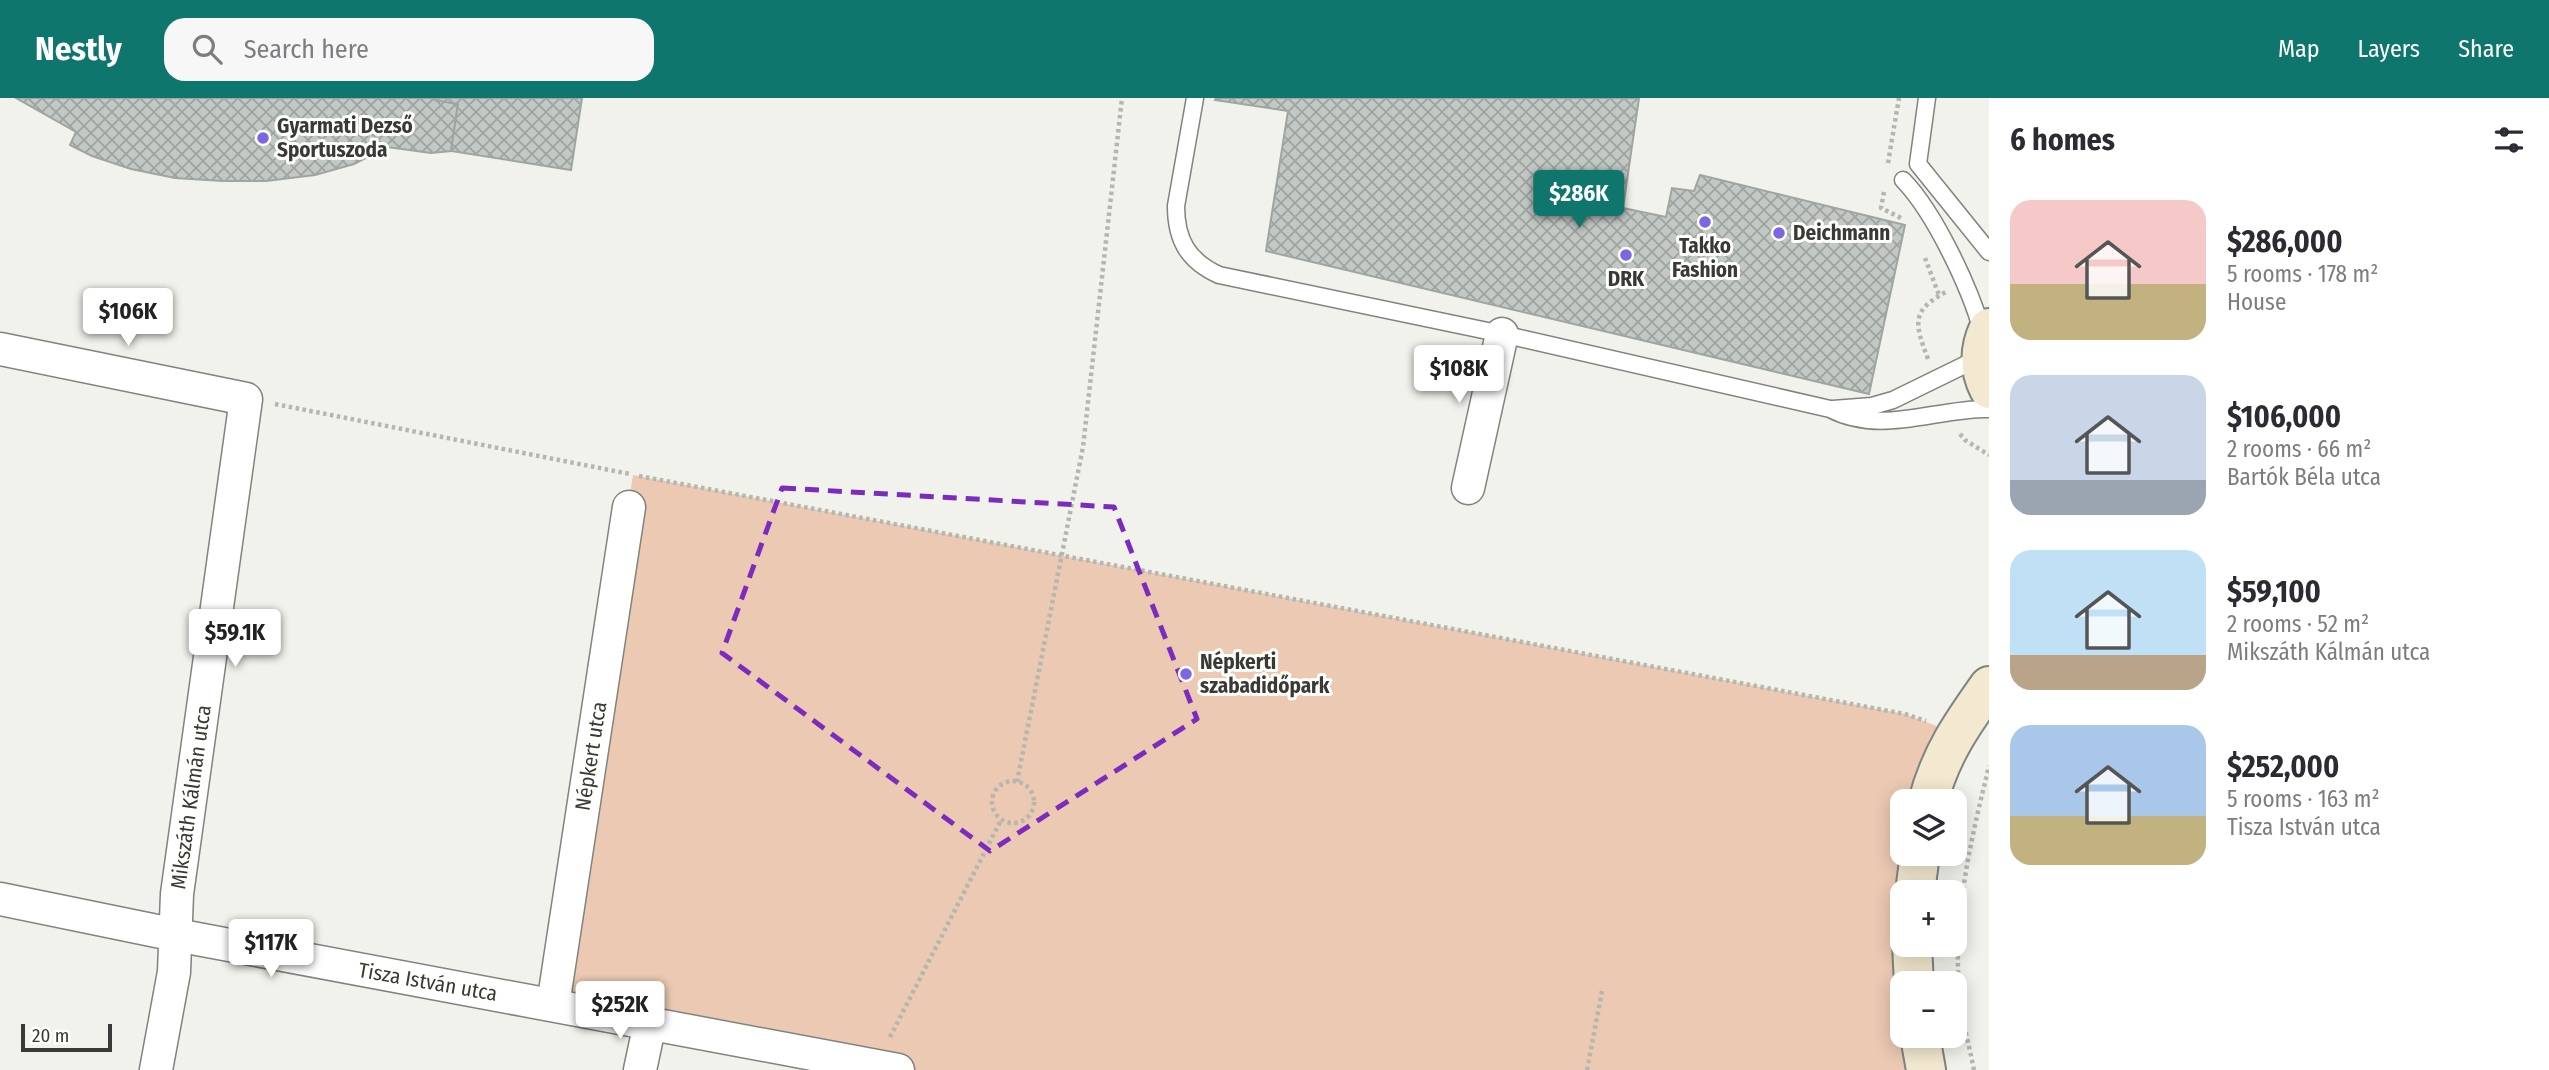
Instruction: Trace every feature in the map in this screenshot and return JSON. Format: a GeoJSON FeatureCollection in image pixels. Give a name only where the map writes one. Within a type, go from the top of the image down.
{"type":"FeatureCollection","features":[{"type":"Feature","properties":{"kind":"street"},"geometry":{"type":"LineString","coordinates":[[1468,488],[1502,334]]}},
{"type":"Feature","properties":{"kind":"street"},"geometry":{"type":"LineString","coordinates":[[0,349],[246,399]]}},
{"type":"Feature","properties":{"kind":"street","name":"Mikszáth Kálmán utca"},"geometry":{"type":"LineString","coordinates":[[156,1070],[174,972],[177,894],[246,399]]}},
{"type":"Feature","properties":{"kind":"street","name":"Népkert utca"},"geometry":{"type":"LineString","coordinates":[[553,1005],[629,507]]}},
{"type":"Feature","properties":{"kind":"street"},"geometry":{"type":"LineString","coordinates":[[1931,789],[1935,774],[1955,733],[1989,686]]}},
{"type":"Feature","properties":{"kind":"street","name":"Tisza István utca"},"geometry":{"type":"LineString","coordinates":[[0,899],[176,935],[887,1068]]}},
{"type":"Feature","properties":{"kind":"street"},"geometry":{"type":"LineString","coordinates":[[640,1070],[650,1023]]}},
{"type":"Feature","properties":{"kind":"street"},"geometry":{"type":"LineString","coordinates":[[1922,1048],[1926,1070]]}},
{"type":"Feature","properties":{"kind":"lane"},"geometry":{"type":"LineString","coordinates":[[1195,98],[1176,206],[1176,224],[1190,255],[1202,268],[1219,275],[1502,334],[1830,409],[1846,417],[1868,422],[1989,409]]}},
{"type":"Feature","properties":{"kind":"lane"},"geometry":{"type":"LineString","coordinates":[[1927,98],[1918,164],[1989,252]]}},
{"type":"Feature","properties":{"kind":"lane"},"geometry":{"type":"LineString","coordinates":[[1830,409],[1872,406],[1893,400],[1986,353],[1975,307],[1929,212],[1903,180]]}},
{"type":"Feature","properties":{"kind":"path"},"geometry":{"type":"LineString","coordinates":[[1017,782],[1083,447],[1122,98]]}},
{"type":"Feature","properties":{"kind":"path"},"geometry":{"type":"LineString","coordinates":[[246,399],[633,475],[1905,714],[1955,733]]}},
{"type":"Feature","properties":{"kind":"path"},"geometry":{"type":"LineString","coordinates":[[1974,1070],[1961,1005],[1958,939],[1972,834],[1989,766]]}},
{"type":"Feature","properties":{"kind":"path"},"geometry":{"type":"LineString","coordinates":[[1017,782],[1028,788],[1034,800],[1031,814],[1019,823],[1012,824],[1001,820],[992,807],[993,794],[1001,784],[1017,782]]}},
{"type":"Feature","properties":{"kind":"path"},"geometry":{"type":"LineString","coordinates":[[887,1068],[1001,820]]}},
{"type":"Feature","properties":{"kind":"path"},"geometry":{"type":"LineString","coordinates":[[1587,1070],[1602,991]]}},
{"type":"Feature","properties":{"kind":"highlighted area"},"geometry":{"type":"Polygon","coordinates":[[[782,488],[1114,507],[1197,719],[990,851],[722,653],[782,488]]]}},
{"type":"Feature","properties":{"kind":"shaded area"},"geometry":{"type":"Polygon","coordinates":[[[633,475],[1905,714],[1955,733],[1933,789],[1890,789],[1890,866],[1902,866],[1902,880],[1890,880],[1890,957],[1902,957],[1902,971],[1890,971],[1890,1048],[1910,1048],[1926,1070],[898,1070],[553,1005],[633,475]]]}},
{"type":"Feature","properties":{"kind":"building","name":"Gyarmati Dezső Sportuszoda"},"geometry":{"type":"Polygon","coordinates":[[[16,98],[436,98],[435,100],[458,104],[451,151],[431,153],[387,147],[354,164],[315,175],[266,181],[223,181],[175,178],[131,169],[92,156],[70,145],[76,132],[16,98]]]}},
{"type":"Feature","properties":{"kind":"building"},"geometry":{"type":"Polygon","coordinates":[[[582,98],[571,170],[451,151],[458,104],[435,100],[582,98]]]}},
{"type":"Feature","properties":{"kind":"building"},"geometry":{"type":"Polygon","coordinates":[[[1639,98],[1623,208],[1666,217],[1672,188],[1694,191],[1700,175],[1905,225],[1869,394],[1266,251],[1288,111],[1215,100],[1639,98]]]}},
{"type":"Feature","properties":{"kind":"place","name":"Gyarmati Dezső Sportuszoda"},"geometry":{"type":"Point","coordinates":[263,138]}},
{"type":"Feature","properties":{"kind":"place","name":"Takko Fashion"},"geometry":{"type":"Point","coordinates":[1705,222]}},
{"type":"Feature","properties":{"kind":"place","name":"Deichmann"},"geometry":{"type":"Point","coordinates":[1779,233]}},
{"type":"Feature","properties":{"kind":"place","name":"DRK"},"geometry":{"type":"Point","coordinates":[1626,255]}},
{"type":"Feature","properties":{"kind":"place","name":"Népkerti szabadidőpark"},"geometry":{"type":"Point","coordinates":[1186,674]}}]}
